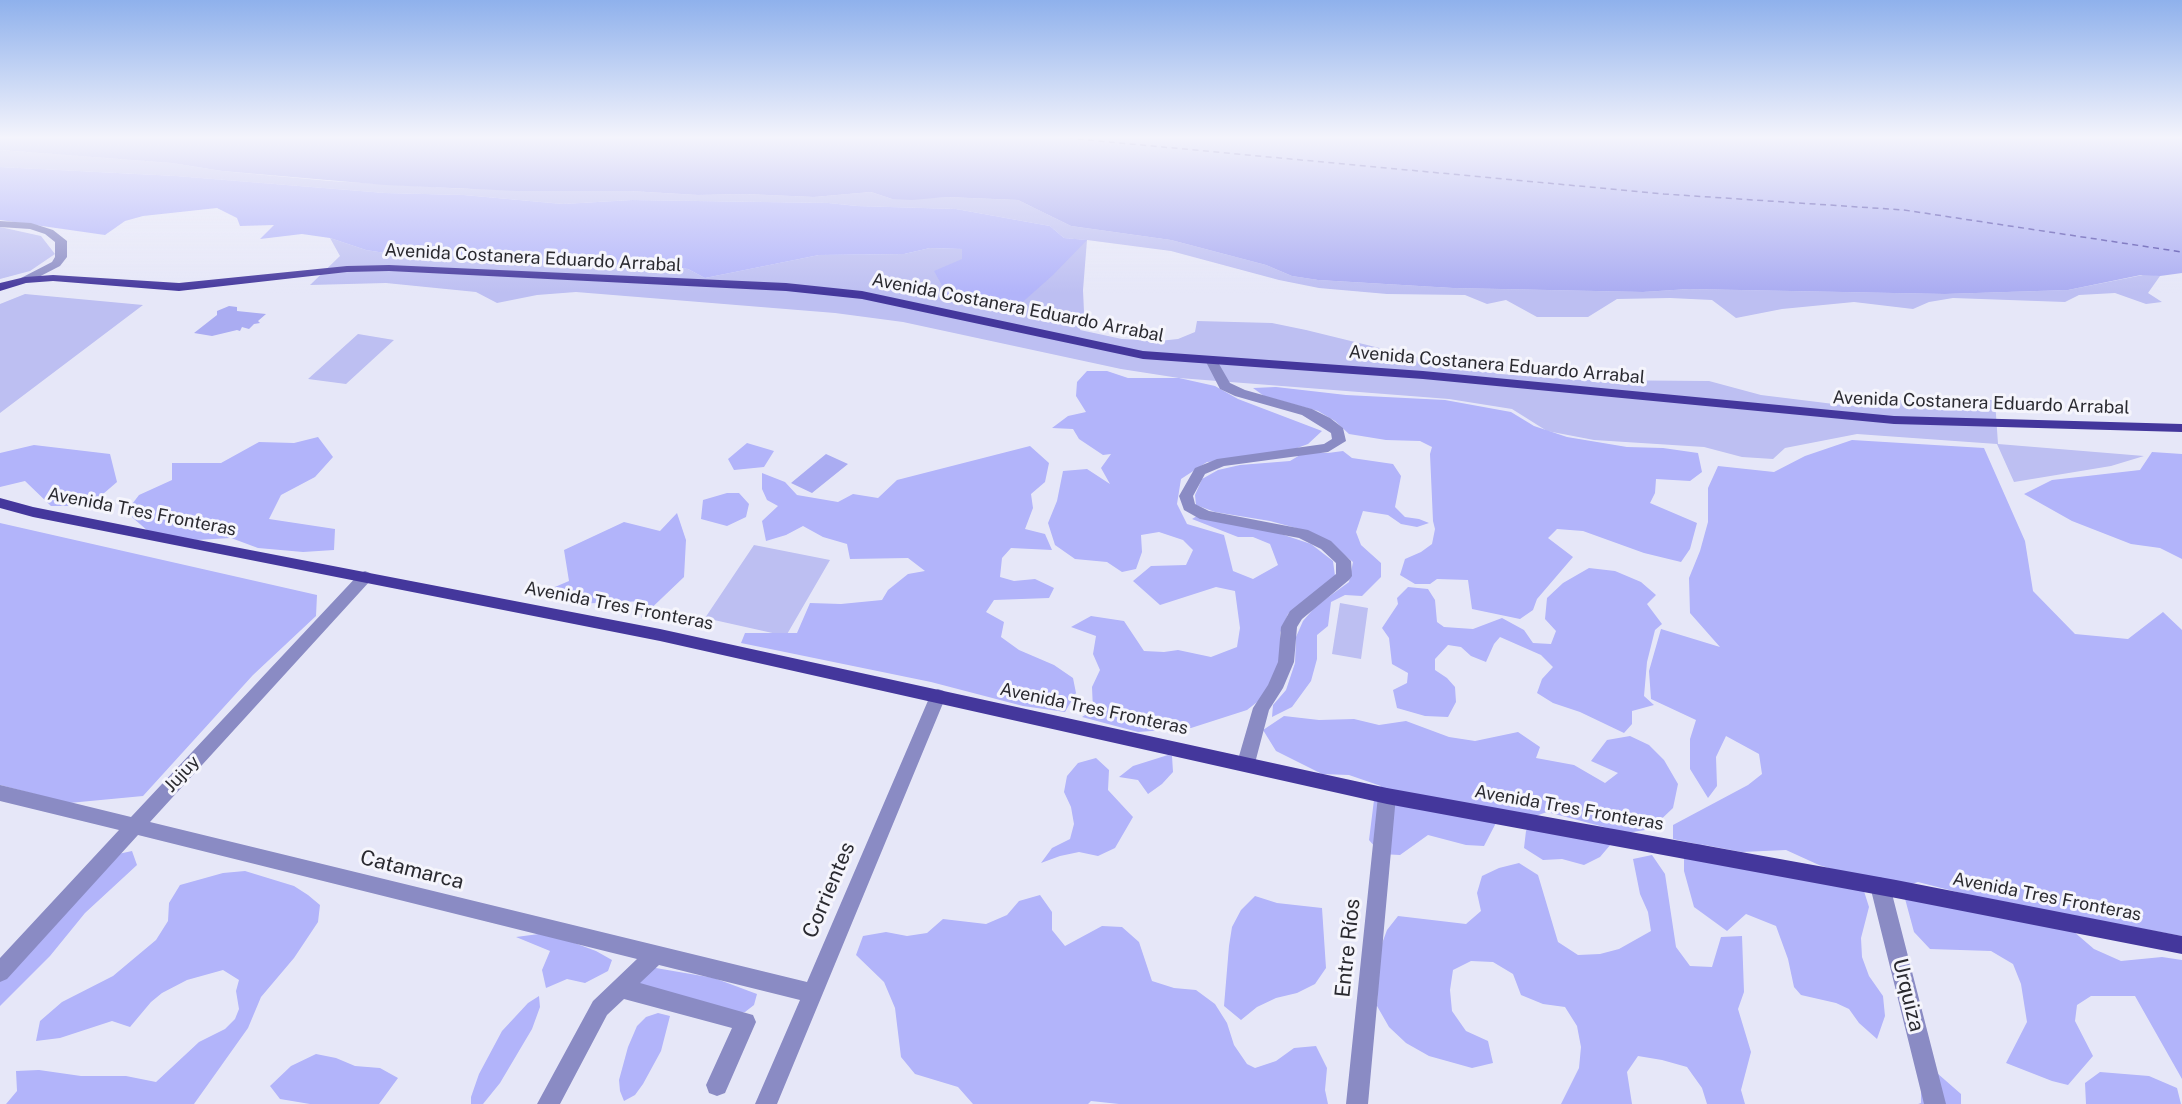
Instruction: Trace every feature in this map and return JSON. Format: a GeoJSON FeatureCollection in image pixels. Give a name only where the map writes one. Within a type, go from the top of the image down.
{"type":"FeatureCollection","features":[{"type":"Feature","properties":{"kind":"main road","name":"Avenida Costanera Eduardo Arrabal"},"geometry":{"type":"LineString","coordinates":[[0,286],[26,280],[64,279],[179,287],[346,268],[389,268],[786,287],[862,294],[1143,355],[1423,375],[1883,420],[2182,428]]}},
{"type":"Feature","properties":{"kind":"main road","name":"Avenida Tres Fronteras"},"geometry":{"type":"LineString","coordinates":[[0,503],[33,512],[660,635],[1387,796],[1880,886],[2182,945]]}},
{"type":"Feature","properties":{"kind":"street","name":"Avenida Costanera Eduardo Arrabal"},"geometry":{"type":"LineString","coordinates":[[0,224],[31,226],[49,232],[61,241],[61,256],[56,264],[26,280]]}},
{"type":"Feature","properties":{"kind":"street"},"geometry":{"type":"LineString","coordinates":[[1211,360],[1225,386],[1240,393],[1306,412],[1325,421],[1338,431],[1339,441],[1328,448],[1222,462],[1200,471],[1186,496],[1189,507],[1205,515],[1303,534],[1326,545],[1343,561],[1344,576],[1296,615],[1289,627],[1286,662],[1275,688],[1261,708],[1246,764]]}},
{"type":"Feature","properties":{"kind":"street","name":"Jujuy"},"geometry":{"type":"LineString","coordinates":[[0,972],[365,577]]}},
{"type":"Feature","properties":{"kind":"street","name":"Corrientes"},"geometry":{"type":"LineString","coordinates":[[766,1104],[938,696]]}},
{"type":"Feature","properties":{"kind":"street","name":"Catamarca"},"geometry":{"type":"LineString","coordinates":[[0,793],[812,993]]}},
{"type":"Feature","properties":{"kind":"street","name":"Entre Ríos"},"geometry":{"type":"LineString","coordinates":[[1357,1104],[1387,796]]}},
{"type":"Feature","properties":{"kind":"street","name":"Urquiza"},"geometry":{"type":"LineString","coordinates":[[1880,886],[1935,1104]]}},
{"type":"Feature","properties":{"kind":"street"},"geometry":{"type":"LineString","coordinates":[[548,1104],[600,1008],[655,955]]}},
{"type":"Feature","properties":{"kind":"street"},"geometry":{"type":"LineString","coordinates":[[620,988],[746,1022],[717,1085]]}},
{"type":"Feature","properties":{"kind":"shaded area"},"geometry":{"type":"Polygon","coordinates":[[[0,190],[342,190],[464,195],[563,204],[632,200],[829,203],[956,209],[1050,226],[1064,238],[1087,240],[1017,307],[985,307],[949,298],[934,271],[962,259],[962,249],[930,248],[904,254],[819,255],[705,278],[688,269],[652,265],[603,266],[404,256],[366,250],[330,238],[302,234],[260,239],[274,225],[240,226],[237,218],[217,208],[143,216],[125,221],[105,235],[0,220],[0,190]]]}},
{"type":"Feature","properties":{"kind":"shaded area"},"geometry":{"type":"Polygon","coordinates":[[[342,190],[630,191],[814,197],[871,192],[892,199],[946,197],[1018,200],[1071,226],[1171,240],[1266,265],[1292,276],[1318,280],[1453,288],[1643,292],[1689,289],[1945,294],[2068,290],[2148,274],[2160,276],[2148,293],[2162,302],[2146,304],[2115,293],[2079,295],[2065,302],[1953,298],[1929,302],[1913,309],[1854,302],[1782,309],[1736,318],[1712,300],[1617,299],[1588,317],[1537,317],[1506,300],[1487,304],[1465,295],[1387,294],[1319,288],[1279,280],[1171,251],[1087,240],[1083,290],[1084,312],[1080,330],[1122,339],[1159,341],[1178,339],[1195,332],[1197,321],[1272,323],[1500,374],[1581,380],[1709,381],[1761,395],[1850,406],[1897,400],[1995,400],[1998,444],[2144,456],[2111,466],[2014,482],[1997,444],[1857,434],[1785,448],[1773,459],[1742,457],[1704,447],[1594,440],[1547,431],[1512,409],[1449,399],[1179,378],[1121,369],[903,322],[835,313],[576,292],[537,295],[497,303],[476,292],[386,283],[310,285],[340,256],[330,238],[366,250],[404,256],[603,266],[652,265],[688,269],[705,278],[819,255],[904,254],[930,248],[962,249],[962,259],[1086,240],[1064,238],[1050,226],[956,209],[829,203],[632,200],[563,204],[464,195],[342,190]]]}},
{"type":"Feature","properties":{"kind":"shaded area"},"geometry":{"type":"Polygon","coordinates":[[[484,190],[2182,190],[2182,273],[2160,276],[2141,275],[2068,290],[1945,294],[1689,289],[1643,292],[1453,288],[1318,280],[1292,276],[1266,265],[1171,240],[1071,226],[1018,200],[946,197],[892,199],[871,192],[814,197],[630,191],[484,190]]]}},
{"type":"Feature","properties":{"kind":"shaded area"},"geometry":{"type":"Polygon","coordinates":[[[0,227],[41,236],[55,254],[30,271],[0,279],[0,227]]]}},
{"type":"Feature","properties":{"kind":"shaded area"},"geometry":{"type":"Polygon","coordinates":[[[25,294],[143,305],[0,413],[0,304],[25,294]]]}},
{"type":"Feature","properties":{"kind":"shaded area"},"geometry":{"type":"Polygon","coordinates":[[[229,306],[237,307],[237,311],[266,314],[258,321],[260,323],[254,324],[249,329],[242,327],[240,331],[212,336],[194,333],[217,315],[217,311],[229,306]]]}},
{"type":"Feature","properties":{"kind":"shaded area"},"geometry":{"type":"Polygon","coordinates":[[[358,334],[394,340],[346,384],[308,379],[358,334]]]}},
{"type":"Feature","properties":{"kind":"shaded area"},"geometry":{"type":"Polygon","coordinates":[[[1087,371],[1107,371],[1128,378],[1179,378],[1215,386],[1238,399],[1322,431],[1308,444],[1273,457],[1207,462],[1181,479],[1177,504],[1187,524],[1224,535],[1233,571],[1253,579],[1278,565],[1270,544],[1253,537],[1238,537],[1192,519],[1197,516],[1275,532],[1311,544],[1333,561],[1335,576],[1288,614],[1280,633],[1280,660],[1275,688],[1247,710],[1191,728],[1138,732],[1082,717],[1093,710],[1092,687],[1100,670],[1093,654],[1096,636],[1071,627],[1091,616],[1124,621],[1144,651],[1178,650],[1211,657],[1237,647],[1240,628],[1235,591],[1216,587],[1160,605],[1133,581],[1151,566],[1186,565],[1193,550],[1183,540],[1159,532],[1141,535],[1142,552],[1136,569],[1122,572],[1107,562],[1075,559],[1055,545],[1048,523],[1057,501],[1063,471],[1087,469],[1110,484],[1101,468],[1111,454],[1103,455],[1079,439],[1073,429],[1052,428],[1068,416],[1086,412],[1076,396],[1077,382],[1087,371]]]}},
{"type":"Feature","properties":{"kind":"shaded area"},"geometry":{"type":"Polygon","coordinates":[[[1276,387],[1346,395],[1445,400],[1511,412],[1534,426],[1567,437],[1627,447],[1663,448],[1698,453],[1702,472],[1690,481],[1656,479],[1655,493],[1650,503],[1697,523],[1690,549],[1681,562],[1644,553],[1583,531],[1557,529],[1548,538],[1573,557],[1537,599],[1533,610],[1520,619],[1472,609],[1468,580],[1437,579],[1430,584],[1415,584],[1400,575],[1405,559],[1432,544],[1435,529],[1430,454],[1432,447],[1420,441],[1386,440],[1349,434],[1335,421],[1318,411],[1264,396],[1253,388],[1276,387]]]}},
{"type":"Feature","properties":{"kind":"shaded area"},"geometry":{"type":"Polygon","coordinates":[[[318,437],[333,457],[315,477],[281,495],[269,519],[335,529],[334,550],[303,552],[258,548],[231,538],[196,540],[148,531],[126,512],[139,495],[172,480],[172,463],[221,463],[259,442],[294,443],[318,437]]]}},
{"type":"Feature","properties":{"kind":"shaded area"},"geometry":{"type":"Polygon","coordinates":[[[1852,440],[1984,448],[2025,541],[2033,591],[2075,634],[2128,639],[2163,612],[2182,630],[2182,936],[1996,902],[1918,882],[1896,889],[1819,865],[1786,850],[1742,852],[1699,844],[1863,888],[1869,907],[1861,938],[1862,957],[1869,976],[1883,996],[1885,1016],[1877,1039],[1859,1023],[1849,1009],[1836,1003],[1801,995],[1794,987],[1788,959],[1776,926],[1746,914],[1727,931],[1694,907],[1684,871],[1684,854],[1697,844],[1673,839],[1673,825],[1748,785],[1762,774],[1759,754],[1726,736],[1716,757],[1717,786],[1708,798],[1690,769],[1690,739],[1696,720],[1651,699],[1649,671],[1661,629],[1720,647],[1690,613],[1689,578],[1708,522],[1708,488],[1718,466],[1774,472],[1805,456],[1852,440]]]}},
{"type":"Feature","properties":{"kind":"shaded area"},"geometry":{"type":"Polygon","coordinates":[[[747,443],[774,451],[764,467],[734,470],[728,459],[747,443]]]}},
{"type":"Feature","properties":{"kind":"shaded area"},"geometry":{"type":"Polygon","coordinates":[[[34,445],[110,454],[117,482],[89,506],[51,506],[25,481],[0,487],[0,453],[34,445]]]}},
{"type":"Feature","properties":{"kind":"shaded area"},"geometry":{"type":"Polygon","coordinates":[[[1030,446],[1049,463],[1045,482],[1031,494],[1033,508],[1025,529],[1045,534],[1052,550],[1011,548],[1002,558],[1000,577],[1014,581],[1035,579],[1054,588],[1049,598],[994,600],[986,612],[1004,622],[1001,637],[1019,650],[1054,665],[1073,678],[1076,693],[1065,712],[1023,706],[931,682],[741,643],[745,633],[797,633],[810,603],[841,604],[882,600],[888,590],[908,574],[925,571],[908,558],[850,559],[847,544],[823,537],[803,526],[786,535],[766,541],[762,521],[778,506],[767,500],[762,489],[762,473],[785,482],[797,495],[838,502],[853,494],[878,498],[897,480],[1030,446]]]}},
{"type":"Feature","properties":{"kind":"shaded area"},"geometry":{"type":"Polygon","coordinates":[[[1343,451],[1352,458],[1393,464],[1401,476],[1395,507],[1405,517],[1429,523],[1417,527],[1401,524],[1388,515],[1363,511],[1356,532],[1361,545],[1381,563],[1381,577],[1362,596],[1345,595],[1331,602],[1328,626],[1317,635],[1317,659],[1311,681],[1292,707],[1272,717],[1273,705],[1286,690],[1295,663],[1296,637],[1303,621],[1316,606],[1349,582],[1353,562],[1311,532],[1270,521],[1215,512],[1196,505],[1195,495],[1202,479],[1218,470],[1240,465],[1290,461],[1305,452],[1343,451]]]}},
{"type":"Feature","properties":{"kind":"shaded area"},"geometry":{"type":"Polygon","coordinates":[[[2152,452],[2182,454],[2182,559],[2160,548],[2131,544],[2072,521],[2024,494],[2052,480],[2140,470],[2152,452]]]}},
{"type":"Feature","properties":{"kind":"shaded area"},"geometry":{"type":"Polygon","coordinates":[[[826,454],[848,464],[812,493],[791,483],[826,454]]]}},
{"type":"Feature","properties":{"kind":"shaded area"},"geometry":{"type":"Polygon","coordinates":[[[727,493],[739,493],[749,504],[746,517],[727,526],[701,519],[703,500],[727,493]]]}},
{"type":"Feature","properties":{"kind":"shaded area"},"geometry":{"type":"Polygon","coordinates":[[[677,513],[686,540],[684,577],[641,618],[646,601],[574,604],[536,595],[569,581],[564,550],[624,522],[660,531],[677,513]]]}},
{"type":"Feature","properties":{"kind":"shaded area"},"geometry":{"type":"Polygon","coordinates":[[[0,523],[317,595],[316,616],[253,675],[143,796],[69,803],[0,785],[0,523]]]}},
{"type":"Feature","properties":{"kind":"shaded area"},"geometry":{"type":"Polygon","coordinates":[[[754,545],[830,560],[786,636],[705,618],[754,545]]]}},
{"type":"Feature","properties":{"kind":"shaded area"},"geometry":{"type":"Polygon","coordinates":[[[1589,568],[1615,571],[1641,582],[1656,595],[1647,604],[1662,624],[1655,630],[1647,662],[1644,696],[1654,705],[1632,711],[1632,724],[1624,733],[1580,712],[1553,703],[1537,693],[1542,679],[1553,667],[1541,655],[1500,637],[1494,644],[1486,662],[1471,656],[1461,647],[1448,645],[1435,659],[1435,670],[1455,687],[1456,702],[1448,717],[1425,716],[1397,708],[1393,690],[1407,683],[1408,673],[1392,664],[1389,638],[1382,628],[1398,604],[1397,598],[1408,587],[1428,589],[1435,600],[1437,622],[1444,627],[1473,629],[1502,618],[1524,630],[1533,643],[1551,644],[1556,631],[1545,619],[1547,598],[1563,583],[1589,568]]]}},
{"type":"Feature","properties":{"kind":"shaded area"},"geometry":{"type":"Polygon","coordinates":[[[1340,603],[1368,608],[1361,659],[1332,654],[1340,603]]]}},
{"type":"Feature","properties":{"kind":"shaded area"},"geometry":{"type":"Polygon","coordinates":[[[1284,716],[1319,720],[1354,719],[1379,725],[1406,721],[1449,737],[1475,741],[1518,732],[1540,747],[1536,758],[1574,765],[1605,783],[1618,773],[1591,761],[1607,740],[1630,736],[1649,745],[1664,760],[1678,784],[1673,808],[1651,829],[1627,833],[1547,812],[1521,821],[1497,821],[1484,846],[1466,845],[1428,835],[1400,855],[1381,854],[1369,840],[1375,792],[1381,786],[1349,775],[1322,774],[1276,751],[1263,730],[1284,716]]]}},
{"type":"Feature","properties":{"kind":"shaded area"},"geometry":{"type":"Polygon","coordinates":[[[1168,755],[1172,756],[1173,772],[1148,794],[1138,780],[1119,777],[1133,766],[1168,755]]]}},
{"type":"Feature","properties":{"kind":"shaded area"},"geometry":{"type":"Polygon","coordinates":[[[1096,758],[1109,770],[1108,790],[1133,817],[1115,848],[1098,856],[1079,852],[1041,863],[1052,848],[1070,839],[1074,824],[1071,807],[1064,792],[1067,776],[1078,763],[1096,758]]]}},
{"type":"Feature","properties":{"kind":"shaded area"},"geometry":{"type":"Polygon","coordinates":[[[1534,818],[1617,837],[1600,857],[1584,865],[1562,859],[1543,860],[1524,848],[1526,831],[1534,818]]]}},
{"type":"Feature","properties":{"kind":"shaded area"},"geometry":{"type":"Polygon","coordinates":[[[132,851],[137,865],[85,913],[50,956],[0,1006],[0,971],[109,856],[132,851]]]}},
{"type":"Feature","properties":{"kind":"shaded area"},"geometry":{"type":"Polygon","coordinates":[[[1652,855],[1665,874],[1676,947],[1690,966],[1712,967],[1721,937],[1742,936],[1744,992],[1738,1009],[1751,1052],[1741,1090],[1745,1104],[1707,1104],[1702,1088],[1687,1067],[1638,1056],[1627,1072],[1632,1104],[1561,1104],[1579,1068],[1581,1047],[1577,1026],[1565,1007],[1543,1004],[1521,995],[1513,974],[1493,962],[1471,961],[1453,970],[1450,990],[1452,1011],[1466,1031],[1488,1041],[1493,1063],[1472,1068],[1429,1056],[1406,1043],[1389,1027],[1377,1006],[1380,949],[1387,930],[1398,916],[1466,924],[1481,911],[1477,893],[1482,876],[1499,868],[1519,863],[1538,875],[1558,942],[1578,955],[1600,954],[1619,949],[1651,931],[1633,859],[1652,855]]]}},
{"type":"Feature","properties":{"kind":"shaded area"},"geometry":{"type":"Polygon","coordinates":[[[245,871],[294,886],[308,895],[320,905],[318,922],[294,958],[261,997],[248,1028],[194,1104],[6,1104],[17,1091],[16,1071],[39,1070],[81,1076],[126,1076],[156,1082],[199,1042],[225,1029],[235,1019],[239,1009],[236,991],[239,980],[223,970],[187,980],[162,993],[151,1002],[130,1027],[112,1021],[60,1038],[36,1041],[40,1021],[62,1002],[113,976],[156,940],[168,921],[169,903],[180,885],[223,873],[245,871]]]}},
{"type":"Feature","properties":{"kind":"shaded area"},"geometry":{"type":"Polygon","coordinates":[[[1040,895],[1052,912],[1052,930],[1065,946],[1102,926],[1122,927],[1139,942],[1152,981],[1174,988],[1196,990],[1215,1004],[1227,1023],[1234,1045],[1247,1064],[1255,1068],[1276,1061],[1294,1048],[1316,1046],[1327,1068],[1325,1090],[1328,1104],[1119,1104],[1091,1101],[1088,1104],[973,1104],[958,1087],[915,1074],[901,1057],[895,1008],[884,982],[856,955],[863,936],[886,932],[907,936],[927,933],[943,919],[986,924],[1007,915],[1019,901],[1040,895]]]}},
{"type":"Feature","properties":{"kind":"shaded area"},"geometry":{"type":"Polygon","coordinates":[[[1904,895],[2073,931],[2094,949],[2121,961],[2162,957],[2182,960],[2182,1079],[2135,996],[2091,996],[2077,1005],[2075,1021],[2093,1056],[2068,1085],[2006,1063],[2027,1022],[2021,984],[2013,964],[1991,951],[1930,949],[1914,932],[1904,895]]]}},
{"type":"Feature","properties":{"kind":"shaded area"},"geometry":{"type":"Polygon","coordinates":[[[1255,896],[1277,903],[1322,908],[1326,968],[1315,984],[1257,1007],[1241,1020],[1224,1006],[1229,946],[1232,927],[1241,910],[1255,896]]]}},
{"type":"Feature","properties":{"kind":"shaded area"},"geometry":{"type":"Polygon","coordinates":[[[539,934],[561,938],[596,951],[612,960],[608,971],[585,983],[567,979],[546,988],[542,970],[550,951],[516,937],[539,934]]]}},
{"type":"Feature","properties":{"kind":"shaded area"},"geometry":{"type":"Polygon","coordinates":[[[650,967],[714,978],[757,994],[754,1005],[745,1012],[734,1013],[624,981],[650,967]]]}},
{"type":"Feature","properties":{"kind":"shaded area"},"geometry":{"type":"Polygon","coordinates":[[[539,996],[540,1007],[532,1029],[500,1083],[483,1104],[471,1104],[471,1097],[479,1074],[502,1031],[528,1003],[539,996]]]}},
{"type":"Feature","properties":{"kind":"shaded area"},"geometry":{"type":"Polygon","coordinates":[[[658,1013],[670,1016],[661,1051],[635,1095],[624,1101],[619,1080],[628,1047],[637,1026],[646,1017],[658,1013]]]}},
{"type":"Feature","properties":{"kind":"shaded area"},"geometry":{"type":"Polygon","coordinates":[[[316,1054],[336,1058],[355,1066],[380,1068],[398,1078],[379,1104],[310,1104],[280,1099],[270,1086],[291,1066],[316,1054]]]}},
{"type":"Feature","properties":{"kind":"shaded area"},"geometry":{"type":"Polygon","coordinates":[[[2100,1072],[2149,1076],[2177,1088],[2181,1104],[2086,1104],[2085,1083],[2100,1072]]]}},
{"type":"Feature","properties":{"kind":"shaded area"},"geometry":{"type":"Polygon","coordinates":[[[1937,1073],[1961,1094],[1961,1104],[1918,1104],[1921,1103],[1921,1082],[1937,1073]]]}},
{"type":"Feature","properties":{"kind":"ferry route"},"geometry":{"type":"LineString","coordinates":[[1616,190],[1904,210],[2182,252]]}}]}
